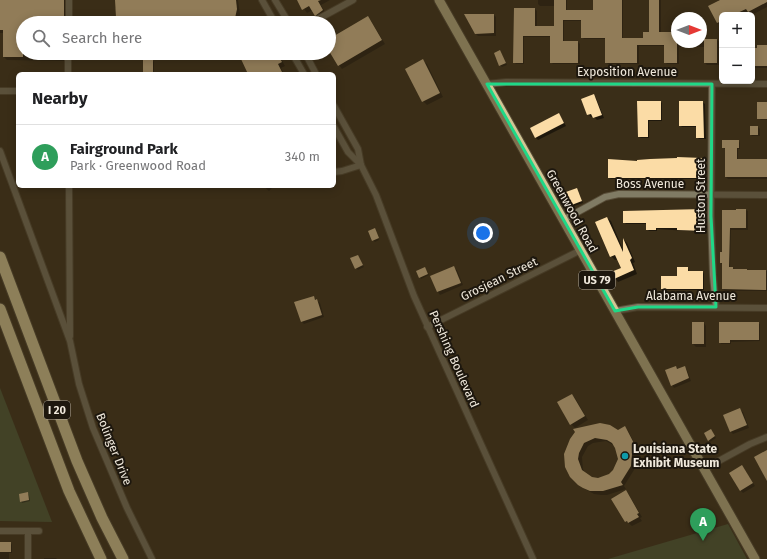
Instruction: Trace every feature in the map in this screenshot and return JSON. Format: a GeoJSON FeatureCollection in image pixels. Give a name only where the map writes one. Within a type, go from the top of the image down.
{"type":"FeatureCollection","features":[{"type":"Feature","properties":{"kind":"highway","name":"I 20"},"geometry":{"type":"LineString","coordinates":[[0,257],[77,461],[102,518],[123,559]]}},
{"type":"Feature","properties":{"kind":"highway","name":"I 20"},"geometry":{"type":"LineString","coordinates":[[0,309],[69,491],[101,559]]}},
{"type":"Feature","properties":{"kind":"main road","name":"Greenwood Road"},"geometry":{"type":"LineString","coordinates":[[439,0],[755,559]]}},
{"type":"Feature","properties":{"kind":"street"},"geometry":{"type":"LineString","coordinates":[[69,0],[69,16]]}},
{"type":"Feature","properties":{"kind":"street"},"geometry":{"type":"LineString","coordinates":[[262,0],[272,16]]}},
{"type":"Feature","properties":{"kind":"street"},"geometry":{"type":"LineString","coordinates":[[275,0],[285,16]]}},
{"type":"Feature","properties":{"kind":"street"},"geometry":{"type":"LineString","coordinates":[[324,16],[353,0]]}},
{"type":"Feature","properties":{"kind":"street"},"geometry":{"type":"LineString","coordinates":[[68,60],[68,72]]}},
{"type":"Feature","properties":{"kind":"street"},"geometry":{"type":"LineString","coordinates":[[296,60],[303,72]]}},
{"type":"Feature","properties":{"kind":"street"},"geometry":{"type":"LineString","coordinates":[[309,60],[315,72]]}},
{"type":"Feature","properties":{"kind":"street","name":"Exposition Avenue"},"geometry":{"type":"LineString","coordinates":[[486,84],[506,82],[767,84]]}},
{"type":"Feature","properties":{"kind":"street","name":"Huston Street"},"geometry":{"type":"LineString","coordinates":[[712,84],[711,195],[713,275],[716,308]]}},
{"type":"Feature","properties":{"kind":"street"},"geometry":{"type":"LineString","coordinates":[[0,91],[16,91]]}},
{"type":"Feature","properties":{"kind":"street","name":"Pershing Boulevard"},"geometry":{"type":"LineString","coordinates":[[336,110],[358,149],[361,165],[376,195],[427,327],[533,559]]}},
{"type":"Feature","properties":{"kind":"street","name":"Pershing Boulevard"},"geometry":{"type":"LineString","coordinates":[[336,131],[348,152],[361,165]]}},
{"type":"Feature","properties":{"kind":"street","name":"Bolinger Drive"},"geometry":{"type":"LineString","coordinates":[[0,151],[70,341],[79,384],[93,428],[121,495],[152,559]]}},
{"type":"Feature","properties":{"kind":"street"},"geometry":{"type":"LineString","coordinates":[[336,172],[361,165]]}},
{"type":"Feature","properties":{"kind":"street","name":"Bolinger Drive"},"geometry":{"type":"LineString","coordinates":[[69,188],[70,341]]}},
{"type":"Feature","properties":{"kind":"street","name":"Boss Avenue"},"geometry":{"type":"LineString","coordinates":[[563,220],[610,195],[767,195]]}},
{"type":"Feature","properties":{"kind":"street","name":"Grosjean Street"},"geometry":{"type":"LineString","coordinates":[[427,327],[580,250]]}},
{"type":"Feature","properties":{"kind":"street","name":"Alabama Avenue"},"geometry":{"type":"LineString","coordinates":[[615,311],[638,307],[767,308]]}},
{"type":"Feature","properties":{"kind":"street"},"geometry":{"type":"LineString","coordinates":[[704,469],[750,444],[767,437]]}},
{"type":"Feature","properties":{"kind":"street"},"geometry":{"type":"LineString","coordinates":[[0,531],[39,531]]}},
{"type":"Feature","properties":{"kind":"street"},"geometry":{"type":"LineString","coordinates":[[28,531],[28,559]]}},
{"type":"Feature","properties":{"kind":"highlighted area"},"geometry":{"type":"Polygon","coordinates":[[[487,84],[712,84],[711,216],[716,307],[638,307],[615,311],[487,84]]]}},
{"type":"Feature","properties":{"kind":"green space"},"geometry":{"type":"Polygon","coordinates":[[[0,388],[52,522],[0,521],[0,388]]]}},
{"type":"Feature","properties":{"kind":"green space"},"geometry":{"type":"Polygon","coordinates":[[[728,524],[747,559],[608,559],[728,524]]]}},
{"type":"Feature","properties":{"kind":"building"},"geometry":{"type":"Polygon","coordinates":[[[0,0],[64,0],[64,16],[16,16],[16,57],[3,57],[3,30],[0,30],[0,0]]]}},
{"type":"Feature","properties":{"kind":"building"},"geometry":{"type":"Polygon","coordinates":[[[115,0],[236,0],[237,9],[236,16],[116,16],[115,0]]]}},
{"type":"Feature","properties":{"kind":"building"},"geometry":{"type":"Polygon","coordinates":[[[297,0],[321,0],[318,1],[323,10],[315,16],[309,6],[302,10],[297,0]]]}},
{"type":"Feature","properties":{"kind":"building"},"geometry":{"type":"Polygon","coordinates":[[[554,0],[566,0],[566,10],[593,10],[593,0],[622,0],[622,38],[643,38],[643,32],[649,32],[649,0],[659,0],[659,32],[671,32],[671,48],[677,48],[677,63],[664,63],[664,45],[637,45],[637,63],[605,63],[605,38],[581,38],[581,20],[563,20],[563,41],[578,41],[578,63],[550,63],[550,36],[523,36],[523,63],[513,63],[514,8],[535,8],[535,26],[554,26],[554,0]]]}},
{"type":"Feature","properties":{"kind":"building"},"geometry":{"type":"Polygon","coordinates":[[[720,0],[767,0],[767,2],[748,12],[746,9],[740,12],[719,12],[719,22],[717,23],[708,6],[720,0]]]}},
{"type":"Feature","properties":{"kind":"building"},"geometry":{"type":"Polygon","coordinates":[[[464,14],[494,14],[494,33],[475,34],[464,14]]]}},
{"type":"Feature","properties":{"kind":"building"},"geometry":{"type":"Polygon","coordinates":[[[368,16],[382,40],[338,66],[334,60],[336,60],[336,35],[368,16]]]}},
{"type":"Feature","properties":{"kind":"building"},"geometry":{"type":"Polygon","coordinates":[[[707,39],[717,39],[717,63],[704,63],[704,48],[707,48],[707,39]]]}},
{"type":"Feature","properties":{"kind":"building"},"geometry":{"type":"Polygon","coordinates":[[[757,45],[767,45],[767,66],[755,66],[755,48],[757,48],[757,45]]]}},
{"type":"Feature","properties":{"kind":"building"},"geometry":{"type":"Polygon","coordinates":[[[500,50],[506,63],[499,66],[494,53],[500,50]]]}},
{"type":"Feature","properties":{"kind":"building"},"geometry":{"type":"Polygon","coordinates":[[[423,59],[440,93],[422,102],[405,69],[423,59]]]}},
{"type":"Feature","properties":{"kind":"building"},"geometry":{"type":"Polygon","coordinates":[[[143,60],[153,60],[153,72],[143,72],[143,60]]]}},
{"type":"Feature","properties":{"kind":"building"},"geometry":{"type":"Polygon","coordinates":[[[241,60],[281,60],[282,62],[278,64],[282,72],[247,72],[241,60]]]}},
{"type":"Feature","properties":{"kind":"building"},"geometry":{"type":"Polygon","coordinates":[[[594,94],[602,115],[593,118],[591,114],[587,115],[581,99],[594,94]]]}},
{"type":"Feature","properties":{"kind":"building"},"geometry":{"type":"Polygon","coordinates":[[[637,101],[661,101],[661,120],[648,120],[648,137],[638,137],[637,101]]]}},
{"type":"Feature","properties":{"kind":"building"},"geometry":{"type":"Polygon","coordinates":[[[679,101],[703,101],[704,138],[696,138],[696,126],[679,126],[679,101]]]}},
{"type":"Feature","properties":{"kind":"building"},"geometry":{"type":"Polygon","coordinates":[[[757,102],[767,102],[767,119],[757,119],[757,102]]]}},
{"type":"Feature","properties":{"kind":"building"},"geometry":{"type":"Polygon","coordinates":[[[559,113],[564,123],[535,138],[530,128],[559,113]]]}},
{"type":"Feature","properties":{"kind":"building"},"geometry":{"type":"Polygon","coordinates":[[[750,126],[758,126],[758,135],[750,135],[750,126]]]}},
{"type":"Feature","properties":{"kind":"building"},"geometry":{"type":"Polygon","coordinates":[[[722,140],[739,140],[737,159],[767,159],[767,177],[725,177],[725,148],[722,148],[722,140]]]}},
{"type":"Feature","properties":{"kind":"building"},"geometry":{"type":"Polygon","coordinates":[[[677,157],[703,158],[703,178],[608,178],[608,159],[637,161],[677,157]]]}},
{"type":"Feature","properties":{"kind":"building"},"geometry":{"type":"Polygon","coordinates":[[[577,188],[582,201],[569,206],[563,193],[577,188]]]}},
{"type":"Feature","properties":{"kind":"building"},"geometry":{"type":"Polygon","coordinates":[[[703,209],[703,231],[677,230],[677,228],[656,228],[656,230],[646,230],[646,223],[623,223],[623,211],[703,209]]]}},
{"type":"Feature","properties":{"kind":"building"},"geometry":{"type":"Polygon","coordinates":[[[746,209],[746,228],[730,228],[729,267],[733,267],[733,269],[766,270],[766,290],[722,289],[722,263],[720,263],[720,252],[722,252],[722,210],[746,209]]]}},
{"type":"Feature","properties":{"kind":"building"},"geometry":{"type":"Polygon","coordinates":[[[607,217],[623,252],[623,238],[632,258],[630,260],[634,270],[614,279],[611,272],[621,268],[615,255],[610,257],[595,222],[607,217]]]}},
{"type":"Feature","properties":{"kind":"building"},"geometry":{"type":"Polygon","coordinates":[[[375,228],[379,238],[372,241],[368,231],[375,228]]]}},
{"type":"Feature","properties":{"kind":"building"},"geometry":{"type":"Polygon","coordinates":[[[358,255],[363,265],[355,269],[350,258],[358,255]]]}},
{"type":"Feature","properties":{"kind":"building"},"geometry":{"type":"Polygon","coordinates":[[[454,266],[461,283],[437,292],[430,276],[454,266]]]}},
{"type":"Feature","properties":{"kind":"building"},"geometry":{"type":"Polygon","coordinates":[[[425,267],[428,274],[419,278],[416,271],[425,267]]]}},
{"type":"Feature","properties":{"kind":"building"},"geometry":{"type":"Polygon","coordinates":[[[677,267],[688,267],[688,271],[703,271],[703,289],[661,289],[661,276],[677,276],[677,267]]]}},
{"type":"Feature","properties":{"kind":"building"},"geometry":{"type":"Polygon","coordinates":[[[314,296],[315,300],[317,299],[322,315],[301,322],[294,302],[314,296]]]}},
{"type":"Feature","properties":{"kind":"building"},"geometry":{"type":"Polygon","coordinates":[[[692,322],[704,322],[704,344],[692,344],[692,322]]]}},
{"type":"Feature","properties":{"kind":"building"},"geometry":{"type":"Polygon","coordinates":[[[719,322],[759,322],[759,340],[730,340],[730,343],[719,343],[719,322]]]}},
{"type":"Feature","properties":{"kind":"building"},"geometry":{"type":"Polygon","coordinates":[[[676,366],[677,369],[685,366],[689,378],[671,386],[665,370],[676,366]]]}},
{"type":"Feature","properties":{"kind":"building"},"geometry":{"type":"Polygon","coordinates":[[[572,394],[585,416],[570,425],[557,402],[572,394]]]}},
{"type":"Feature","properties":{"kind":"building"},"geometry":{"type":"Polygon","coordinates":[[[740,408],[747,425],[730,432],[723,415],[740,408]]]}},
{"type":"Feature","properties":{"kind":"building","name":"Louisiana State Exhibit Museum"},"geometry":{"type":"Polygon","coordinates":[[[600,423],[610,425],[618,430],[625,426],[638,451],[632,454],[631,466],[621,482],[623,485],[603,491],[590,491],[578,485],[570,477],[565,467],[564,454],[570,439],[575,432],[573,429],[600,423]],[[595,438],[584,443],[579,453],[578,459],[582,470],[592,477],[598,478],[609,474],[613,470],[618,459],[615,448],[612,443],[607,440],[595,438]]]}},
{"type":"Feature","properties":{"kind":"building"},"geometry":{"type":"Polygon","coordinates":[[[711,429],[715,436],[708,441],[704,433],[711,429]]]}},
{"type":"Feature","properties":{"kind":"building"},"geometry":{"type":"Polygon","coordinates":[[[767,450],[767,481],[754,457],[767,450]]]}},
{"type":"Feature","properties":{"kind":"building"},"geometry":{"type":"Polygon","coordinates":[[[742,465],[753,483],[740,491],[729,473],[742,465]]]}},
{"type":"Feature","properties":{"kind":"building"},"geometry":{"type":"Polygon","coordinates":[[[626,490],[639,513],[637,514],[639,517],[628,523],[627,521],[625,522],[611,499],[626,490]]]}},
{"type":"Feature","properties":{"kind":"building"},"geometry":{"type":"Polygon","coordinates":[[[28,492],[29,500],[20,502],[19,494],[28,492]]]}},
{"type":"Feature","properties":{"kind":"building"},"geometry":{"type":"Polygon","coordinates":[[[0,542],[11,542],[11,552],[0,552],[0,542]]]}},
{"type":"Feature","properties":{"kind":"place","name":"Louisiana State Exhibit Museum"},"geometry":{"type":"Point","coordinates":[625,456]}},
{"type":"Feature","properties":{"kind":"place","name":"Fairground Park"},"geometry":{"type":"Point","coordinates":[703,541]}}]}
